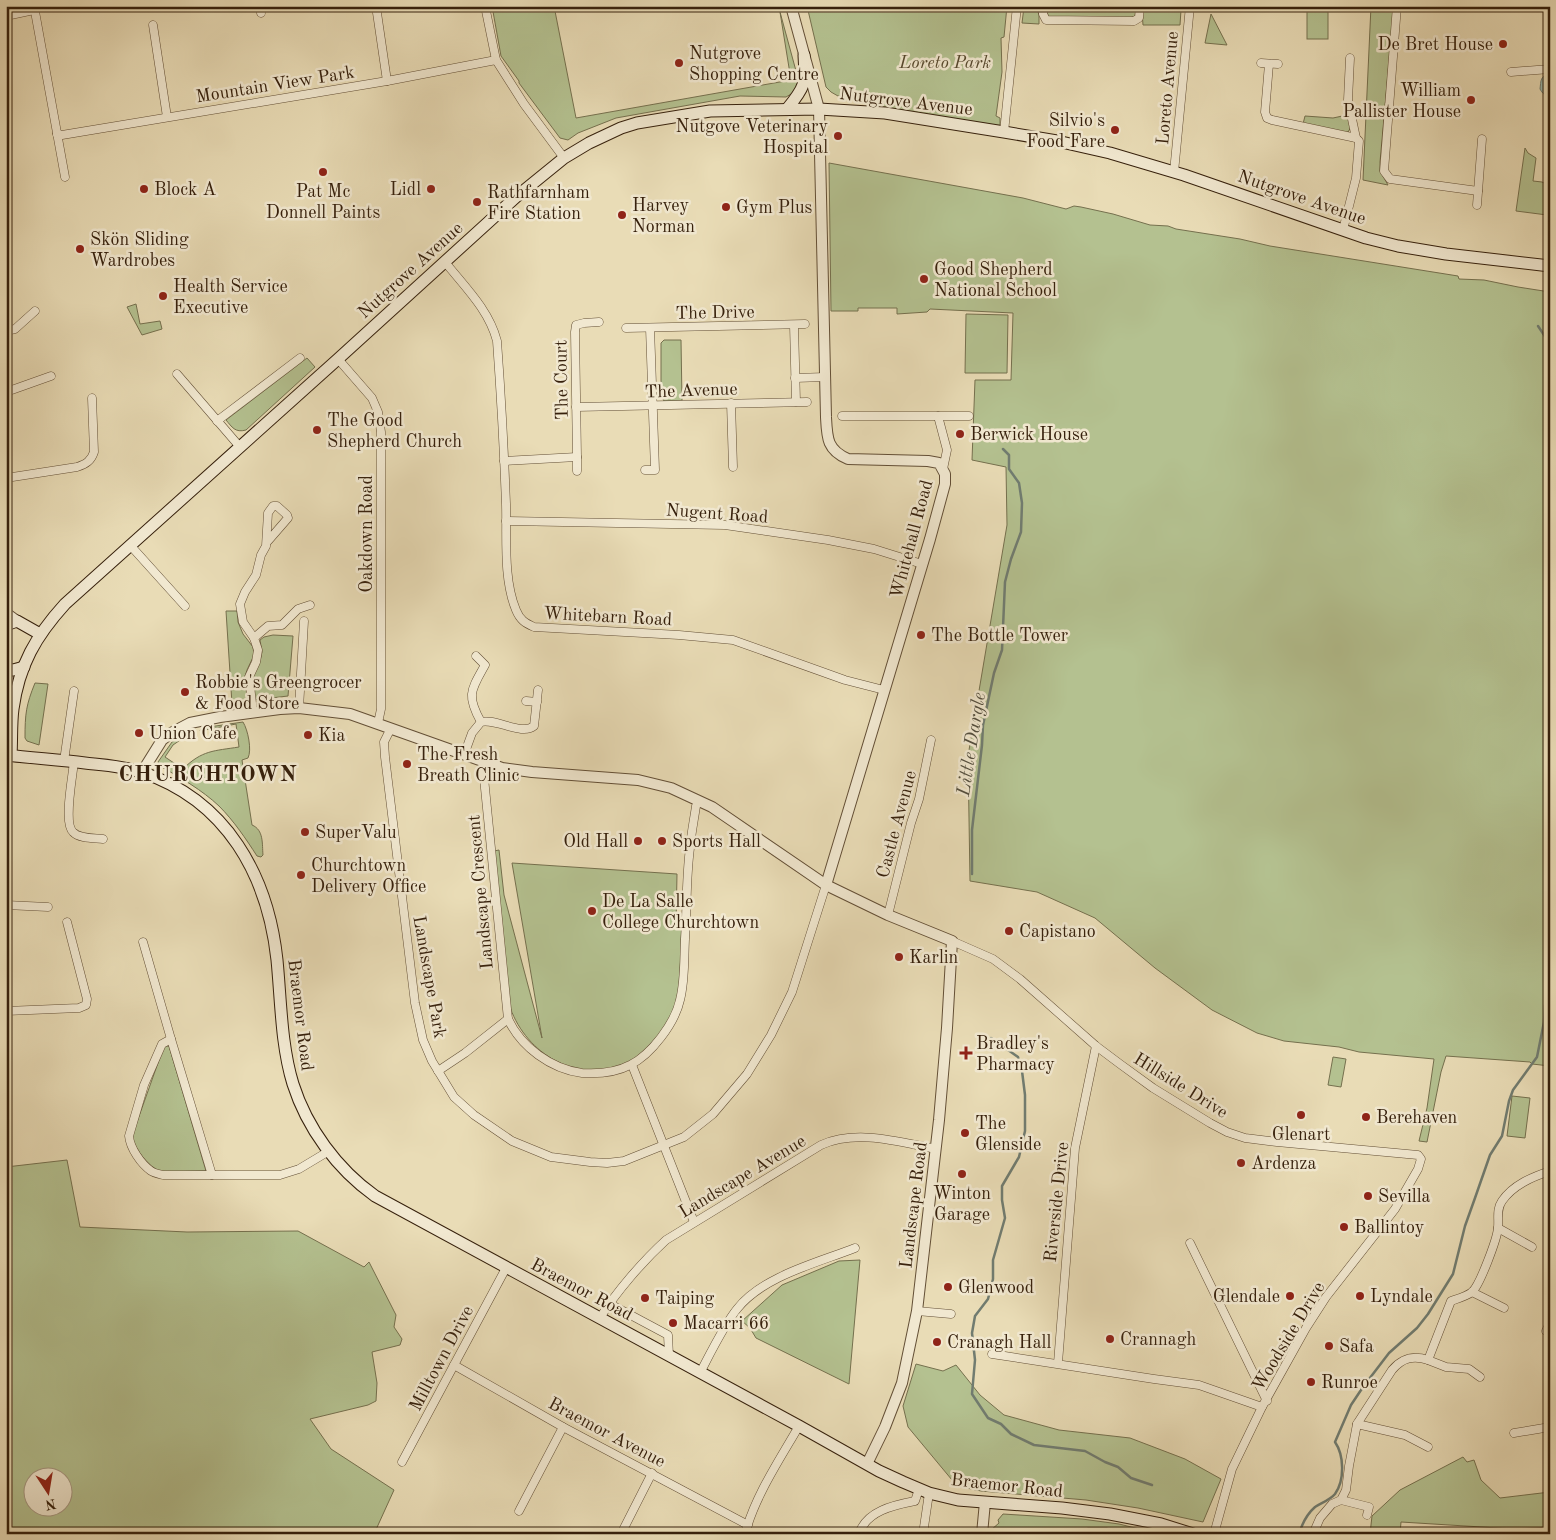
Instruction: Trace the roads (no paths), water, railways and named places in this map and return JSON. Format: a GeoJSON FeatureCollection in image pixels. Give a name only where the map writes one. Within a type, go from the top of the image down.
{"type":"FeatureCollection","features":[{"type":"Feature","properties":{"kind":"main road"},"geometry":{"type":"LineString","coordinates":[[787,109],[803,89],[806,77],[804,55]]}},
{"type":"Feature","properties":{"kind":"main road","name":"Nutgrove Avenue"},"geometry":{"type":"LineString","coordinates":[[9,755],[9,724],[16,689],[24,667],[40,634],[74,594],[338,359],[516,197],[564,158],[589,143],[621,128],[658,118],[710,111],[820,109],[885,113],[1084,147],[1174,172],[1343,230],[1398,246],[1446,254],[1550,266]]}},
{"type":"Feature","properties":{"kind":"main road"},"geometry":{"type":"LineString","coordinates":[[12,623],[40,634]]}},
{"type":"Feature","properties":{"kind":"main road"},"geometry":{"type":"LineString","coordinates":[[6,669],[13,670],[24,667]]}},
{"type":"Feature","properties":{"kind":"main road","name":"Braemor Road"},"geometry":{"type":"LineString","coordinates":[[9,755],[121,767],[142,772],[182,792],[214,815],[235,840],[254,872],[266,903],[273,935],[285,1045],[291,1076],[305,1112],[329,1152],[348,1174],[375,1196],[890,1477],[924,1491],[958,1500],[1101,1512],[1135,1518],[1194,1534]]}},
{"type":"Feature","properties":{"kind":"street"},"geometry":{"type":"LineString","coordinates":[[376,6],[387,81]]}},
{"type":"Feature","properties":{"kind":"street"},"geometry":{"type":"LineString","coordinates":[[486,6],[496,60],[524,104],[564,158]]}},
{"type":"Feature","properties":{"kind":"street","name":"Whitehall Road"},"geometry":{"type":"LineString","coordinates":[[791,6],[820,109],[825,377],[827,433],[831,448],[839,455],[848,459],[928,460],[940,464],[943,469],[945,484],[826,885]]}},
{"type":"Feature","properties":{"kind":"street"},"geometry":{"type":"LineString","coordinates":[[1004,132],[1017,6]]}},
{"type":"Feature","properties":{"kind":"street"},"geometry":{"type":"LineString","coordinates":[[1043,6],[1042,14],[1046,20],[1134,21],[1139,18],[1140,6]]}},
{"type":"Feature","properties":{"kind":"street","name":"Loreto Avenue"},"geometry":{"type":"LineString","coordinates":[[1174,172],[1190,6]]}},
{"type":"Feature","properties":{"kind":"street"},"geometry":{"type":"LineString","coordinates":[[1397,6],[1384,171],[1390,179],[1478,191]]}},
{"type":"Feature","properties":{"kind":"street"},"geometry":{"type":"LineString","coordinates":[[6,16],[34,8],[65,177]]}},
{"type":"Feature","properties":{"kind":"street"},"geometry":{"type":"LineString","coordinates":[[153,25],[167,117]]}},
{"type":"Feature","properties":{"kind":"street"},"geometry":{"type":"LineString","coordinates":[[1343,230],[1356,178],[1360,147],[1356,138],[1348,100],[1350,58]]}},
{"type":"Feature","properties":{"kind":"street","name":"Mountain View Park"},"geometry":{"type":"LineString","coordinates":[[57,134],[62,135],[387,81],[496,60]]}},
{"type":"Feature","properties":{"kind":"street"},"geometry":{"type":"LineString","coordinates":[[1278,64],[1265,63],[1265,112],[1267,118],[1356,138]]}},
{"type":"Feature","properties":{"kind":"street"},"geometry":{"type":"LineString","coordinates":[[1512,72],[1550,69]]}},
{"type":"Feature","properties":{"kind":"street"},"geometry":{"type":"LineString","coordinates":[[1477,205],[1482,139]]}},
{"type":"Feature","properties":{"kind":"street","name":"Whitebarn Road"},"geometry":{"type":"LineString","coordinates":[[445,262],[480,305],[493,326],[498,341],[507,560],[511,594],[522,622],[534,627],[733,640],[845,680],[884,690]]}},
{"type":"Feature","properties":{"kind":"street"},"geometry":{"type":"LineString","coordinates":[[6,331],[15,329],[35,311]]}},
{"type":"Feature","properties":{"kind":"street","name":"The Court"},"geometry":{"type":"LineString","coordinates":[[577,471],[575,332],[576,326],[584,323],[599,322]]}},
{"type":"Feature","properties":{"kind":"street","name":"The Drive"},"geometry":{"type":"LineString","coordinates":[[626,328],[805,324]]}},
{"type":"Feature","properties":{"kind":"street"},"geometry":{"type":"LineString","coordinates":[[794,325],[796,402]]}},
{"type":"Feature","properties":{"kind":"street"},"geometry":{"type":"LineString","coordinates":[[645,470],[655,470],[650,328]]}},
{"type":"Feature","properties":{"kind":"street"},"geometry":{"type":"LineString","coordinates":[[217,421],[300,358]]}},
{"type":"Feature","properties":{"kind":"street","name":"Oakdown Road"},"geometry":{"type":"LineString","coordinates":[[338,359],[372,398],[378,412],[381,432],[381,709],[378,723]]}},
{"type":"Feature","properties":{"kind":"street"},"geometry":{"type":"LineString","coordinates":[[177,374],[240,447]]}},
{"type":"Feature","properties":{"kind":"street"},"geometry":{"type":"LineString","coordinates":[[6,392],[51,376]]}},
{"type":"Feature","properties":{"kind":"street"},"geometry":{"type":"LineString","coordinates":[[795,378],[825,377]]}},
{"type":"Feature","properties":{"kind":"street"},"geometry":{"type":"LineString","coordinates":[[6,478],[77,468],[86,464],[92,458],[94,452],[92,398]]}},
{"type":"Feature","properties":{"kind":"street","name":"The Avenue"},"geometry":{"type":"LineString","coordinates":[[576,407],[807,402]]}},
{"type":"Feature","properties":{"kind":"street"},"geometry":{"type":"LineString","coordinates":[[731,403],[732,467]]}},
{"type":"Feature","properties":{"kind":"street"},"geometry":{"type":"LineString","coordinates":[[842,416],[969,416]]}},
{"type":"Feature","properties":{"kind":"street"},"geometry":{"type":"LineString","coordinates":[[938,416],[947,450],[943,469]]}},
{"type":"Feature","properties":{"kind":"street"},"geometry":{"type":"LineString","coordinates":[[504,461],[578,457]]}},
{"type":"Feature","properties":{"kind":"street","name":"Nugent Road"},"geometry":{"type":"LineString","coordinates":[[506,521],[725,525],[865,547],[922,564]]}},
{"type":"Feature","properties":{"kind":"street"},"geometry":{"type":"LineString","coordinates":[[253,712],[249,677],[256,662],[258,650],[254,638],[243,622],[240,604],[256,574],[261,555],[268,541]]}},
{"type":"Feature","properties":{"kind":"street"},"geometry":{"type":"LineString","coordinates":[[130,545],[185,606]]}},
{"type":"Feature","properties":{"kind":"street"},"geometry":{"type":"LineString","coordinates":[[254,638],[268,626],[282,625],[298,608],[310,604]]}},
{"type":"Feature","properties":{"kind":"street"},"geometry":{"type":"LineString","coordinates":[[6,613],[12,623]]}},
{"type":"Feature","properties":{"kind":"street"},"geometry":{"type":"LineString","coordinates":[[299,708],[304,621]]}},
{"type":"Feature","properties":{"kind":"street"},"geometry":{"type":"LineString","coordinates":[[476,656],[485,665],[471,692],[471,700],[481,722]]}},
{"type":"Feature","properties":{"kind":"street"},"geometry":{"type":"LineString","coordinates":[[464,756],[472,733],[481,722],[488,721],[525,730],[531,729],[536,722],[538,690]]}},
{"type":"Feature","properties":{"kind":"street"},"geometry":{"type":"LineString","coordinates":[[74,691],[69,761],[69,824],[71,831],[77,835],[104,839]]}},
{"type":"Feature","properties":{"kind":"street"},"geometry":{"type":"LineString","coordinates":[[526,701],[537,702]]}},
{"type":"Feature","properties":{"kind":"street"},"geometry":{"type":"LineString","coordinates":[[142,772],[162,740],[181,727],[207,719],[299,708],[350,714],[502,768],[638,780],[671,788],[712,807],[826,885],[888,915],[952,941]]}},
{"type":"Feature","properties":{"kind":"street","name":"Landscape Park"},"geometry":{"type":"LineString","coordinates":[[391,728],[384,742],[385,757],[415,1004],[423,1040],[438,1071],[454,1097],[474,1115],[512,1141],[551,1157],[607,1163],[624,1161],[684,1137],[713,1114],[746,1074],[771,1035],[792,992],[826,885]]}},
{"type":"Feature","properties":{"kind":"street","name":"Castle Avenue"},"geometry":{"type":"LineString","coordinates":[[888,915],[911,823],[919,799],[931,740]]}},
{"type":"Feature","properties":{"kind":"street","name":"Landscape Crescent"},"geometry":{"type":"LineString","coordinates":[[484,762],[483,768],[508,1019],[514,1032],[540,1057],[563,1068],[579,1072],[595,1074],[614,1071],[632,1065],[661,1038],[670,1024],[681,999],[690,850],[696,806],[699,801]]}},
{"type":"Feature","properties":{"kind":"street"},"geometry":{"type":"LineString","coordinates":[[6,905],[48,907]]}},
{"type":"Feature","properties":{"kind":"street"},"geometry":{"type":"LineString","coordinates":[[6,1011],[80,1008],[86,1005],[87,999],[67,922]]}},
{"type":"Feature","properties":{"kind":"street","name":"Hillside Drive"},"geometry":{"type":"LineString","coordinates":[[952,941],[993,959],[1020,978],[1096,1046],[1153,1088],[1227,1132],[1245,1138],[1277,1142],[1418,1155],[1421,1160],[1418,1169]]}},
{"type":"Feature","properties":{"kind":"street","name":"Landscape Road"},"geometry":{"type":"LineString","coordinates":[[867,1464],[885,1427],[902,1384],[917,1311],[936,1149],[947,1028],[952,941]]}},
{"type":"Feature","properties":{"kind":"street"},"geometry":{"type":"LineString","coordinates":[[143,942],[170,1039],[212,1176]]}},
{"type":"Feature","properties":{"kind":"street"},"geometry":{"type":"LineString","coordinates":[[438,1071],[465,1053],[508,1019]]}},
{"type":"Feature","properties":{"kind":"street"},"geometry":{"type":"LineString","coordinates":[[170,1039],[162,1044],[144,1085],[129,1136],[129,1144],[151,1170],[163,1175],[280,1175],[299,1169],[329,1152]]}},
{"type":"Feature","properties":{"kind":"street","name":"Riverside Drive"},"geometry":{"type":"LineString","coordinates":[[1058,1363],[1075,1148],[1096,1046]]}},
{"type":"Feature","properties":{"kind":"street"},"geometry":{"type":"LineString","coordinates":[[632,1065],[694,1222]]}},
{"type":"Feature","properties":{"kind":"street","name":"Landscape Avenue"},"geometry":{"type":"LineString","coordinates":[[600,1318],[652,1252],[666,1240],[821,1145],[831,1141],[875,1137],[936,1149]]}},
{"type":"Feature","properties":{"kind":"street","name":"Woodside Drive"},"geometry":{"type":"LineString","coordinates":[[1214,1534],[1232,1469],[1264,1404],[1306,1328],[1326,1297],[1395,1208],[1418,1169]]}},
{"type":"Feature","properties":{"kind":"street"},"geometry":{"type":"LineString","coordinates":[[1428,1360],[1451,1301],[1472,1292],[1484,1272],[1498,1228],[1497,1215],[1500,1203],[1522,1183],[1550,1171]]}},
{"type":"Feature","properties":{"kind":"street"},"geometry":{"type":"LineString","coordinates":[[1498,1228],[1532,1247]]}},
{"type":"Feature","properties":{"kind":"street"},"geometry":{"type":"LineString","coordinates":[[1190,1243],[1264,1404]]}},
{"type":"Feature","properties":{"kind":"street"},"geometry":{"type":"LineString","coordinates":[[700,1372],[737,1309],[758,1290],[780,1277],[855,1248]]}},
{"type":"Feature","properties":{"kind":"street","name":"Milltown Drive"},"geometry":{"type":"LineString","coordinates":[[402,1462],[506,1268]]}},
{"type":"Feature","properties":{"kind":"street"},"geometry":{"type":"LineString","coordinates":[[1472,1292],[1504,1308]]}},
{"type":"Feature","properties":{"kind":"street","name":"Braemor Road"},"geometry":{"type":"LineString","coordinates":[[610,1304],[668,1335],[669,1356]]}},
{"type":"Feature","properties":{"kind":"street"},"geometry":{"type":"LineString","coordinates":[[917,1311],[951,1314]]}},
{"type":"Feature","properties":{"kind":"street"},"geometry":{"type":"LineString","coordinates":[[992,1354],[1199,1385],[1264,1404]]}},
{"type":"Feature","properties":{"kind":"street"},"geometry":{"type":"LineString","coordinates":[[1341,1500],[1346,1490],[1348,1466],[1357,1424],[1398,1362],[1408,1358],[1419,1357],[1446,1367],[1469,1369],[1480,1377]]}},
{"type":"Feature","properties":{"kind":"street","name":"Braemor Avenue"},"geometry":{"type":"LineString","coordinates":[[454,1365],[748,1525]]}},
{"type":"Feature","properties":{"kind":"street"},"geometry":{"type":"LineString","coordinates":[[1357,1424],[1405,1434],[1428,1447]]}},
{"type":"Feature","properties":{"kind":"street"},"geometry":{"type":"LineString","coordinates":[[518,1511],[563,1426]]}},
{"type":"Feature","properties":{"kind":"street"},"geometry":{"type":"LineString","coordinates":[[746,1534],[748,1525],[768,1480],[799,1426]]}},
{"type":"Feature","properties":{"kind":"street"},"geometry":{"type":"LineString","coordinates":[[1514,1433],[1550,1427]]}},
{"type":"Feature","properties":{"kind":"street"},"geometry":{"type":"LineString","coordinates":[[621,1534],[652,1473]]}},
{"type":"Feature","properties":{"kind":"street"},"geometry":{"type":"LineString","coordinates":[[859,1534],[861,1527],[874,1515],[891,1506],[914,1501],[924,1491]]}},
{"type":"Feature","properties":{"kind":"street"},"geometry":{"type":"LineString","coordinates":[[923,1534],[924,1491]]}},
{"type":"Feature","properties":{"kind":"street"},"geometry":{"type":"LineString","coordinates":[[1313,1534],[1320,1518],[1332,1504],[1341,1500],[1369,1507],[1367,1514]]}},
{"type":"Feature","properties":{"kind":"street"},"geometry":{"type":"LineString","coordinates":[[982,1534],[985,1502]]}},
{"type":"Feature","properties":{"kind":"water"},"geometry":{"type":"Polygon","coordinates":[[[1550,75],[1550,96],[1544,94],[1540,89],[1543,77],[1550,75]]]}},
{"type":"Feature","properties":{"kind":"waterway"},"geometry":{"type":"LineString","coordinates":[[1538,326],[1550,344]]}},
{"type":"Feature","properties":{"kind":"waterway","name":"Little Dargle"},"geometry":{"type":"LineString","coordinates":[[972,874],[972,830],[983,725],[994,673],[1002,650],[1005,582],[1021,532],[1022,503],[1019,483],[1009,469],[1009,455],[1003,449]]}},
{"type":"Feature","properties":{"kind":"waterway"},"geometry":{"type":"LineString","coordinates":[[1299,1534],[1303,1523],[1315,1507],[1333,1496],[1338,1488],[1342,1475],[1342,1460],[1335,1442],[1351,1405],[1389,1353],[1417,1328],[1428,1314],[1453,1274],[1465,1226],[1490,1155],[1502,1136],[1513,1090],[1537,1057],[1544,1022],[1545,1005],[1550,1002]]}},
{"type":"Feature","properties":{"kind":"waterway","name":"Little Dargle"},"geometry":{"type":"LineString","coordinates":[[991,1038],[1018,1057],[1025,1095],[1025,1131],[1019,1157],[1002,1186],[1005,1218],[993,1260],[993,1279],[988,1299],[975,1316],[972,1333],[975,1360],[972,1394],[988,1418],[1001,1424],[1011,1434],[1034,1445],[1085,1451],[1118,1467],[1131,1478],[1152,1485]]}},
{"type":"Feature","properties":{"kind":"place","name":"De Bret House"},"geometry":{"type":"Point","coordinates":[1503,44]}},
{"type":"Feature","properties":{"kind":"place","name":"Nutgrove Shopping Centre"},"geometry":{"type":"Point","coordinates":[679,63]}},
{"type":"Feature","properties":{"kind":"place","name":"William Pallister House"},"geometry":{"type":"Point","coordinates":[1471,100]}},
{"type":"Feature","properties":{"kind":"place","name":"Silvio's Food Fare"},"geometry":{"type":"Point","coordinates":[1115,130]}},
{"type":"Feature","properties":{"kind":"place","name":"Nutgove Veterinary Hospital"},"geometry":{"type":"Point","coordinates":[838,136]}},
{"type":"Feature","properties":{"kind":"place","name":"Pat Mc Donnell Paints"},"geometry":{"type":"Point","coordinates":[323,172]}},
{"type":"Feature","properties":{"kind":"place","name":"Block A"},"geometry":{"type":"Point","coordinates":[144,189]}},
{"type":"Feature","properties":{"kind":"place","name":"Lidl"},"geometry":{"type":"Point","coordinates":[431,189]}},
{"type":"Feature","properties":{"kind":"place","name":"Rathfarnham Fire Station"},"geometry":{"type":"Point","coordinates":[477,202]}},
{"type":"Feature","properties":{"kind":"place","name":"Gym Plus"},"geometry":{"type":"Point","coordinates":[726,207]}},
{"type":"Feature","properties":{"kind":"place","name":"Harvey Norman"},"geometry":{"type":"Point","coordinates":[622,215]}},
{"type":"Feature","properties":{"kind":"place","name":"Skön Sliding Wardrobes"},"geometry":{"type":"Point","coordinates":[80,249]}},
{"type":"Feature","properties":{"kind":"place","name":"Good Shepherd National School"},"geometry":{"type":"Point","coordinates":[924,279]}},
{"type":"Feature","properties":{"kind":"place","name":"Health Service Executive"},"geometry":{"type":"Point","coordinates":[163,296]}},
{"type":"Feature","properties":{"kind":"place","name":"The Good Shepherd Church"},"geometry":{"type":"Point","coordinates":[317,430]}},
{"type":"Feature","properties":{"kind":"place","name":"Berwick House"},"geometry":{"type":"Point","coordinates":[960,434]}},
{"type":"Feature","properties":{"kind":"place","name":"The Bottle Tower"},"geometry":{"type":"Point","coordinates":[921,635]}},
{"type":"Feature","properties":{"kind":"place","name":"Robbie's Greengrocer & Food Store"},"geometry":{"type":"Point","coordinates":[185,692]}},
{"type":"Feature","properties":{"kind":"place","name":"Union Cafe"},"geometry":{"type":"Point","coordinates":[139,733]}},
{"type":"Feature","properties":{"kind":"place","name":"Kia"},"geometry":{"type":"Point","coordinates":[308,735]}},
{"type":"Feature","properties":{"kind":"place","name":"The Fresh Breath Clinic"},"geometry":{"type":"Point","coordinates":[407,764]}},
{"type":"Feature","properties":{"kind":"place","name":"SuperValu"},"geometry":{"type":"Point","coordinates":[305,832]}},
{"type":"Feature","properties":{"kind":"place","name":"Old Hall"},"geometry":{"type":"Point","coordinates":[638,841]}},
{"type":"Feature","properties":{"kind":"place","name":"Sports Hall"},"geometry":{"type":"Point","coordinates":[662,841]}},
{"type":"Feature","properties":{"kind":"place","name":"Churchtown Delivery Office"},"geometry":{"type":"Point","coordinates":[301,875]}},
{"type":"Feature","properties":{"kind":"place","name":"De La Salle College Churchtown"},"geometry":{"type":"Point","coordinates":[592,911]}},
{"type":"Feature","properties":{"kind":"place","name":"Capistano"},"geometry":{"type":"Point","coordinates":[1009,931]}},
{"type":"Feature","properties":{"kind":"place","name":"Karlin"},"geometry":{"type":"Point","coordinates":[899,957]}},
{"type":"Feature","properties":{"kind":"place","name":"Bradley's Pharmacy"},"geometry":{"type":"Point","coordinates":[966,1053]}},
{"type":"Feature","properties":{"kind":"place","name":"Glenart"},"geometry":{"type":"Point","coordinates":[1301,1115]}},
{"type":"Feature","properties":{"kind":"place","name":"Berehaven"},"geometry":{"type":"Point","coordinates":[1366,1117]}},
{"type":"Feature","properties":{"kind":"place","name":"The Glenside"},"geometry":{"type":"Point","coordinates":[965,1133]}},
{"type":"Feature","properties":{"kind":"place","name":"Ardenza"},"geometry":{"type":"Point","coordinates":[1241,1163]}},
{"type":"Feature","properties":{"kind":"place","name":"Winton Garage"},"geometry":{"type":"Point","coordinates":[962,1174]}},
{"type":"Feature","properties":{"kind":"place","name":"Sevilla"},"geometry":{"type":"Point","coordinates":[1368,1196]}},
{"type":"Feature","properties":{"kind":"place","name":"Ballintoy"},"geometry":{"type":"Point","coordinates":[1344,1227]}},
{"type":"Feature","properties":{"kind":"place","name":"Glenwood"},"geometry":{"type":"Point","coordinates":[948,1287]}},
{"type":"Feature","properties":{"kind":"place","name":"Glendale"},"geometry":{"type":"Point","coordinates":[1290,1296]}},
{"type":"Feature","properties":{"kind":"place","name":"Lyndale"},"geometry":{"type":"Point","coordinates":[1360,1296]}},
{"type":"Feature","properties":{"kind":"place","name":"Taiping"},"geometry":{"type":"Point","coordinates":[645,1298]}},
{"type":"Feature","properties":{"kind":"place","name":"Macarri 66"},"geometry":{"type":"Point","coordinates":[673,1323]}},
{"type":"Feature","properties":{"kind":"place","name":"Crannagh"},"geometry":{"type":"Point","coordinates":[1110,1339]}},
{"type":"Feature","properties":{"kind":"place","name":"Cranagh Hall"},"geometry":{"type":"Point","coordinates":[937,1342]}},
{"type":"Feature","properties":{"kind":"place","name":"Safa"},"geometry":{"type":"Point","coordinates":[1329,1346]}},
{"type":"Feature","properties":{"kind":"place","name":"Runroe"},"geometry":{"type":"Point","coordinates":[1311,1382]}},
{"type":"Feature","properties":{"kind":"district","name":"CHURCHTOWN"},"geometry":{"type":"Point","coordinates":[208,773]}},
{"type":"Feature","properties":{"kind":"park label","name":"Loreto Park"},"geometry":{"type":"Point","coordinates":[945,62]}}]}
